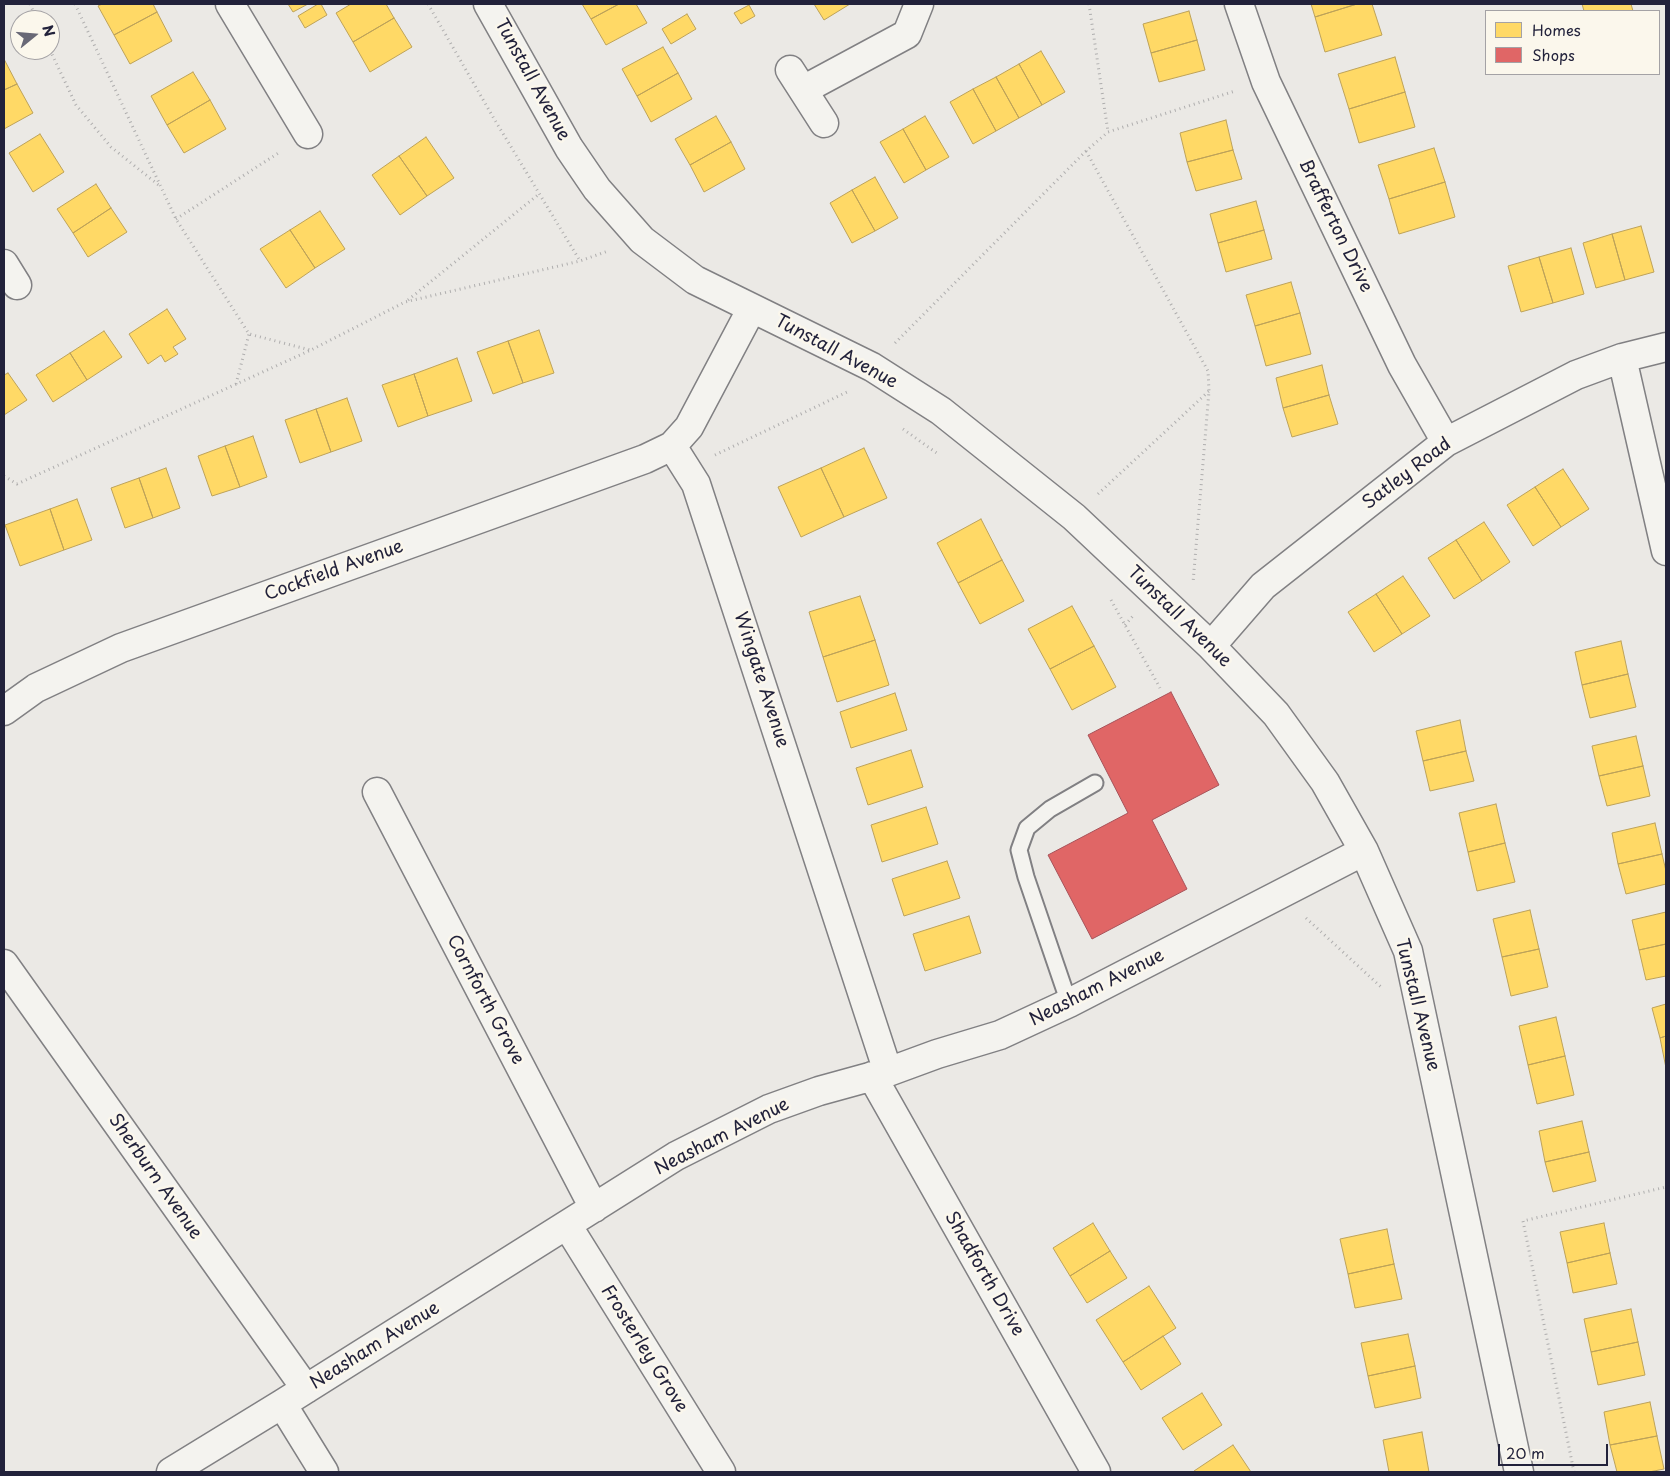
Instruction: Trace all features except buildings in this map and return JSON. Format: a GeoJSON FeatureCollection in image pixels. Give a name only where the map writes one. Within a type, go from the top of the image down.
{"type":"FeatureCollection","features":[{"type":"Feature","properties":{"kind":"street"},"geometry":{"type":"LineString","coordinates":[[230,4],[308,134]]}},
{"type":"Feature","properties":{"kind":"street","name":"Tunstall Avenue"},"geometry":{"type":"LineString","coordinates":[[488,4],[569,148],[597,189],[642,240],[695,280],[872,367],[941,412],[1074,517],[1211,646],[1276,714],[1325,782],[1364,851],[1408,951],[1520,1472]]}},
{"type":"Feature","properties":{"kind":"street"},"geometry":{"type":"LineString","coordinates":[[824,123],[797,80],[907,34],[919,4]]}},
{"type":"Feature","properties":{"kind":"street","name":"Brafferton Drive"},"geometry":{"type":"LineString","coordinates":[[1239,4],[1266,82],[1402,365],[1446,442]]}},
{"type":"Feature","properties":{"kind":"street"},"geometry":{"type":"LineString","coordinates":[[672,446],[688,427],[752,308]]}},
{"type":"Feature","properties":{"kind":"street","name":"Satley Road"},"geometry":{"type":"LineString","coordinates":[[1211,646],[1263,586],[1446,442],[1576,375],[1622,358],[1666,346]]}},
{"type":"Feature","properties":{"kind":"street"},"geometry":{"type":"LineString","coordinates":[[1622,358],[1666,551]]}},
{"type":"Feature","properties":{"kind":"street","name":"Wingate Avenue"},"geometry":{"type":"LineString","coordinates":[[672,446],[696,484],[880,1074]]}},
{"type":"Feature","properties":{"kind":"street","name":"Cockfield Avenue"},"geometry":{"type":"LineString","coordinates":[[4,710],[36,688],[121,648],[645,459],[672,446]]}},
{"type":"Feature","properties":{"kind":"street","name":"Cornforth Grove"},"geometry":{"type":"LineString","coordinates":[[376,792],[594,1208]]}},
{"type":"Feature","properties":{"kind":"street","name":"Neasham Avenue"},"geometry":{"type":"LineString","coordinates":[[171,1472],[676,1156],[769,1109],[819,1091],[880,1074],[1000,1035],[1069,1003],[1364,851]]}},
{"type":"Feature","properties":{"kind":"street","name":"Sherburn Avenue"},"geometry":{"type":"LineString","coordinates":[[4,964],[306,1389]]}},
{"type":"Feature","properties":{"kind":"street","name":"Shadforth Drive"},"geometry":{"type":"LineString","coordinates":[[880,1074],[1096,1472]]}},
{"type":"Feature","properties":{"kind":"street","name":"Frosterley Grove"},"geometry":{"type":"LineString","coordinates":[[567,1225],[721,1472]]}},
{"type":"Feature","properties":{"kind":"street"},"geometry":{"type":"LineString","coordinates":[[282,1404],[324,1472]]}},
{"type":"Feature","properties":{"kind":"lane"},"geometry":{"type":"LineString","coordinates":[[1069,1003],[1026,877],[1019,850],[1027,828],[1050,810],[1095,783]]}},
{"type":"Feature","properties":{"kind":"path"},"geometry":{"type":"LineString","coordinates":[[75,4],[176,218],[249,334],[244,360],[236,384]]}},
{"type":"Feature","properties":{"kind":"path"},"geometry":{"type":"LineString","coordinates":[[428,4],[493,117],[580,261]]}},
{"type":"Feature","properties":{"kind":"path"},"geometry":{"type":"LineString","coordinates":[[1089,4],[1108,132]]}},
{"type":"Feature","properties":{"kind":"path"},"geometry":{"type":"LineString","coordinates":[[55,60],[76,105],[111,147],[162,187]]}},
{"type":"Feature","properties":{"kind":"path"},"geometry":{"type":"LineString","coordinates":[[872,367],[1086,151],[1108,132],[1266,82]]}},
{"type":"Feature","properties":{"kind":"path"},"geometry":{"type":"LineString","coordinates":[[176,218],[308,134]]}},
{"type":"Feature","properties":{"kind":"path"},"geometry":{"type":"LineString","coordinates":[[1086,151],[1208,371],[1209,391],[1190,626]]}},
{"type":"Feature","properties":{"kind":"path"},"geometry":{"type":"LineString","coordinates":[[4,476],[17,484],[310,350],[405,302],[540,194]]}},
{"type":"Feature","properties":{"kind":"path"},"geometry":{"type":"LineString","coordinates":[[405,302],[580,261],[642,240]]}},
{"type":"Feature","properties":{"kind":"path"},"geometry":{"type":"LineString","coordinates":[[249,334],[310,350]]}},
{"type":"Feature","properties":{"kind":"path"},"geometry":{"type":"LineString","coordinates":[[687,469],[850,391],[842,387]]}},
{"type":"Feature","properties":{"kind":"path"},"geometry":{"type":"LineString","coordinates":[[1074,517],[1209,391]]}},
{"type":"Feature","properties":{"kind":"path"},"geometry":{"type":"LineString","coordinates":[[898,425],[945,459]]}},
{"type":"Feature","properties":{"kind":"path"},"geometry":{"type":"LineString","coordinates":[[1110,598],[1160,688]]}},
{"type":"Feature","properties":{"kind":"path"},"geometry":{"type":"LineString","coordinates":[[1280,894],[1385,991]]}},
{"type":"Feature","properties":{"kind":"path"},"geometry":{"type":"LineString","coordinates":[[1574,1472],[1523,1221],[1666,1187]]}}]}
